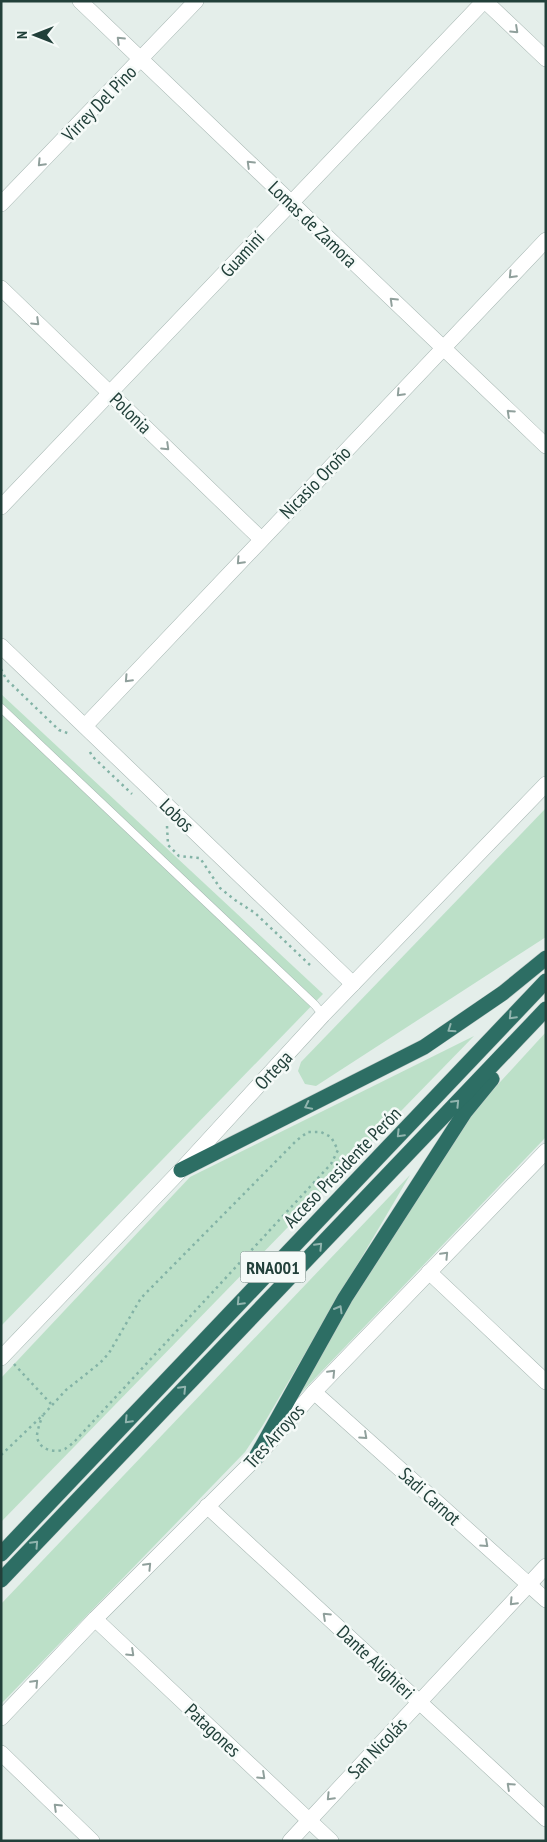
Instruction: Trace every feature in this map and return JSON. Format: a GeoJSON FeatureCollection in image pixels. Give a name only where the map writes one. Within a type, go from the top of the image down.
{"type":"FeatureCollection","features":[{"type":"Feature","properties":{"kind":"highway"},"geometry":{"type":"LineString","coordinates":[[181,1170],[424,1047],[503,993],[546,958]]}},
{"type":"Feature","properties":{"kind":"highway","name":"Acceso Presidente Perón"},"geometry":{"type":"LineString","coordinates":[[1,1554],[546,981]]}},
{"type":"Feature","properties":{"kind":"highway","name":"Acceso Presidente Perón"},"geometry":{"type":"LineString","coordinates":[[1,1580],[546,1009]]}},
{"type":"Feature","properties":{"kind":"highway"},"geometry":{"type":"LineString","coordinates":[[255,1459],[346,1298],[465,1112],[520,1049],[546,1015]]}},
{"type":"Feature","properties":{"kind":"street","name":"Lomas de Zamora"},"geometry":{"type":"LineString","coordinates":[[80,1],[546,446]]}},
{"type":"Feature","properties":{"kind":"street","name":"Virrey Del Pino"},"geometry":{"type":"LineString","coordinates":[[1,204],[196,1]]}},
{"type":"Feature","properties":{"kind":"street"},"geometry":{"type":"LineString","coordinates":[[484,1],[546,59]]}},
{"type":"Feature","properties":{"kind":"street","name":"Guaminí"},"geometry":{"type":"LineString","coordinates":[[1,507],[290,202],[484,1]]}},
{"type":"Feature","properties":{"kind":"street","name":"Nicasio Oroño"},"geometry":{"type":"LineString","coordinates":[[79,730],[546,240]]}},
{"type":"Feature","properties":{"kind":"street","name":"Polonia"},"geometry":{"type":"LineString","coordinates":[[1,288],[261,539]]}},
{"type":"Feature","properties":{"kind":"street","name":"Lobos"},"geometry":{"type":"LineString","coordinates":[[1,646],[79,730],[353,984]]}},
{"type":"Feature","properties":{"kind":"street","name":"Ortega"},"geometry":{"type":"LineString","coordinates":[[3,1356],[181,1170],[353,984],[546,784]]}},
{"type":"Feature","properties":{"kind":"street","name":"Tres Arroyos"},"geometry":{"type":"LineString","coordinates":[[1,1718],[255,1459],[314,1392],[428,1272],[543,1158]]}},
{"type":"Feature","properties":{"kind":"street"},"geometry":{"type":"LineString","coordinates":[[428,1272],[546,1382]]}},
{"type":"Feature","properties":{"kind":"street","name":"Sadi Carnot"},"geometry":{"type":"LineString","coordinates":[[314,1392],[546,1600]]}},
{"type":"Feature","properties":{"kind":"street","name":"Dante Alighieri"},"geometry":{"type":"LineString","coordinates":[[207,1506],[546,1819]]}},
{"type":"Feature","properties":{"kind":"street","name":"San Nicolás"},"geometry":{"type":"LineString","coordinates":[[290,1841],[546,1566]]}},
{"type":"Feature","properties":{"kind":"street","name":"Patagones"},"geometry":{"type":"LineString","coordinates":[[96,1619],[331,1841]]}},
{"type":"Feature","properties":{"kind":"street"},"geometry":{"type":"LineString","coordinates":[[1,1753],[92,1841]]}},
{"type":"Feature","properties":{"kind":"lane"},"geometry":{"type":"LineString","coordinates":[[1,708],[315,1004],[324,1015]]}},
{"type":"Feature","properties":{"kind":"path"},"geometry":{"type":"LineString","coordinates":[[1,670],[6,678],[59,730],[79,730]]}},
{"type":"Feature","properties":{"kind":"path"},"geometry":{"type":"LineString","coordinates":[[87,747],[92,756],[133,794]]}},
{"type":"Feature","properties":{"kind":"path"},"geometry":{"type":"LineString","coordinates":[[173,832],[166,826],[168,846],[180,856],[200,858]]}},
{"type":"Feature","properties":{"kind":"path"},"geometry":{"type":"LineString","coordinates":[[193,851],[200,858],[220,888],[255,913],[310,965]]}},
{"type":"Feature","properties":{"kind":"path"},"geometry":{"type":"LineString","coordinates":[[1,1455],[66,1390],[100,1363],[109,1353],[141,1298],[278,1157],[308,1132],[321,1132],[331,1137],[338,1150],[331,1164],[75,1441],[65,1449],[57,1451],[47,1450],[41,1446],[37,1437],[43,1415]]}},
{"type":"Feature","properties":{"kind":"path"},"geometry":{"type":"LineString","coordinates":[[3,1356],[52,1405]]}},
{"type":"Feature","properties":{"kind":"green space"},"geometry":{"type":"Polygon","coordinates":[[[1,694],[323,994],[1,1326],[1,694]]]}},
{"type":"Feature","properties":{"kind":"green space"},"geometry":{"type":"Polygon","coordinates":[[[546,808],[546,937],[316,1086],[305,1084],[298,1071],[301,1062],[546,808]]]}},
{"type":"Feature","properties":{"kind":"green space"},"geometry":{"type":"Polygon","coordinates":[[[546,1032],[546,1137],[299,1395],[317,1355],[403,1214],[479,1105],[546,1032]]]}},
{"type":"Feature","properties":{"kind":"green space"},"geometry":{"type":"Polygon","coordinates":[[[474,1036],[1,1522],[1,1378],[190,1177],[474,1036]]]}},
{"type":"Feature","properties":{"kind":"green space"},"geometry":{"type":"Polygon","coordinates":[[[410,1175],[263,1425],[245,1452],[1,1704],[1,1604],[410,1175]]]}}]}
